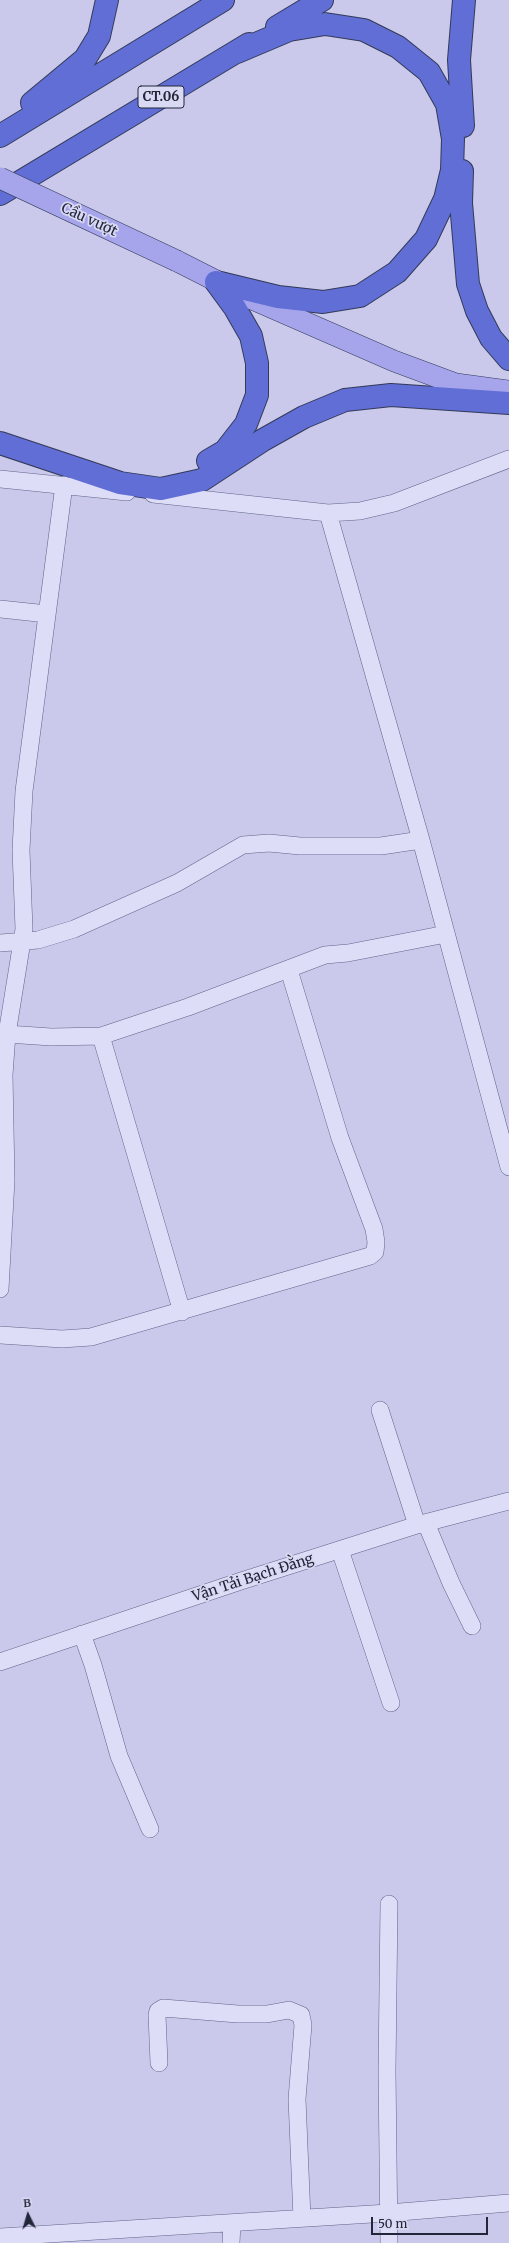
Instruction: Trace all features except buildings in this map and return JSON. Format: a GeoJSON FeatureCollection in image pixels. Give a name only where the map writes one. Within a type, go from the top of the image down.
{"type":"FeatureCollection","features":[{"type":"Feature","properties":{"kind":"highway"},"geometry":{"type":"LineString","coordinates":[[0,126],[57,84],[85,59],[99,36],[107,0]]}},
{"type":"Feature","properties":{"kind":"highway"},"geometry":{"type":"LineString","coordinates":[[0,136],[222,0]]}},
{"type":"Feature","properties":{"kind":"highway","name":"CT.06"},"geometry":{"type":"LineString","coordinates":[[0,194],[322,0]]}},
{"type":"Feature","properties":{"kind":"highway"},"geometry":{"type":"LineString","coordinates":[[464,0],[459,60],[463,138],[461,203],[463,252],[468,284],[477,311],[491,338],[509,359]]}},
{"type":"Feature","properties":{"kind":"highway"},"geometry":{"type":"LineString","coordinates":[[216,282],[278,297],[323,302],[360,296],[397,272],[426,239],[445,199],[452,170],[453,139],[447,104],[429,72],[398,47],[364,30],[325,24],[289,30],[237,52]]}},
{"type":"Feature","properties":{"kind":"highway"},"geometry":{"type":"LineString","coordinates":[[0,430],[122,471],[161,477],[197,468],[225,451],[246,424],[257,395],[257,363],[251,336],[216,282]]}},
{"type":"Feature","properties":{"kind":"highway"},"geometry":{"type":"LineString","coordinates":[[0,443],[120,484],[161,489],[202,480],[304,417],[345,400],[391,395],[509,403]]}},
{"type":"Feature","properties":{"kind":"main road","name":"Cầu vượt"},"geometry":{"type":"LineString","coordinates":[[0,178],[177,261],[216,282],[394,361],[456,384],[509,391]]}},
{"type":"Feature","properties":{"kind":"street"},"geometry":{"type":"LineString","coordinates":[[0,478],[328,513],[360,511],[394,503],[509,459]]}},
{"type":"Feature","properties":{"kind":"street"},"geometry":{"type":"LineString","coordinates":[[0,1289],[6,1180],[4,1075],[7,1034],[15,976],[23,941],[21,850],[24,791],[64,485]]}},
{"type":"Feature","properties":{"kind":"street"},"geometry":{"type":"LineString","coordinates":[[328,513],[421,840],[509,1167]]}},
{"type":"Feature","properties":{"kind":"street"},"geometry":{"type":"LineString","coordinates":[[0,609],[47,614]]}},
{"type":"Feature","properties":{"kind":"street"},"geometry":{"type":"LineString","coordinates":[[0,943],[38,940],[74,929],[177,883],[243,846],[269,843],[300,846],[381,846],[421,840]]}},
{"type":"Feature","properties":{"kind":"street"},"geometry":{"type":"LineString","coordinates":[[7,1034],[52,1037],[101,1036],[290,970],[325,955],[348,953],[446,934]]}},
{"type":"Feature","properties":{"kind":"street"},"geometry":{"type":"LineString","coordinates":[[0,1334],[62,1339],[91,1337],[182,1312],[370,1256],[375,1252],[376,1242],[374,1229],[340,1138],[290,970]]}},
{"type":"Feature","properties":{"kind":"street"},"geometry":{"type":"LineString","coordinates":[[101,1036],[182,1312]]}},
{"type":"Feature","properties":{"kind":"street"},"geometry":{"type":"LineString","coordinates":[[380,1410],[422,1524],[472,1626]]}},
{"type":"Feature","properties":{"kind":"street","name":"Vận Tải Bạch Đằng"},"geometry":{"type":"LineString","coordinates":[[0,1662],[422,1524],[509,1501]]}},
{"type":"Feature","properties":{"kind":"street"},"geometry":{"type":"LineString","coordinates":[[340,1550],[391,1703]]}},
{"type":"Feature","properties":{"kind":"street"},"geometry":{"type":"LineString","coordinates":[[82,1634],[93,1665],[119,1756],[150,1829]]}},
{"type":"Feature","properties":{"kind":"street"},"geometry":{"type":"LineString","coordinates":[[388,2243],[389,1904]]}},
{"type":"Feature","properties":{"kind":"street"},"geometry":{"type":"LineString","coordinates":[[159,2063],[157,2015],[158,2011],[163,2008],[238,2014],[267,2014],[289,2010],[301,2016],[303,2025],[297,2099],[302,2218]]}},
{"type":"Feature","properties":{"kind":"street"},"geometry":{"type":"LineString","coordinates":[[0,2237],[145,2236],[232,2223],[388,2213],[509,2202]]}},
{"type":"Feature","properties":{"kind":"street"},"geometry":{"type":"LineString","coordinates":[[231,2243],[232,2223]]}}]}
